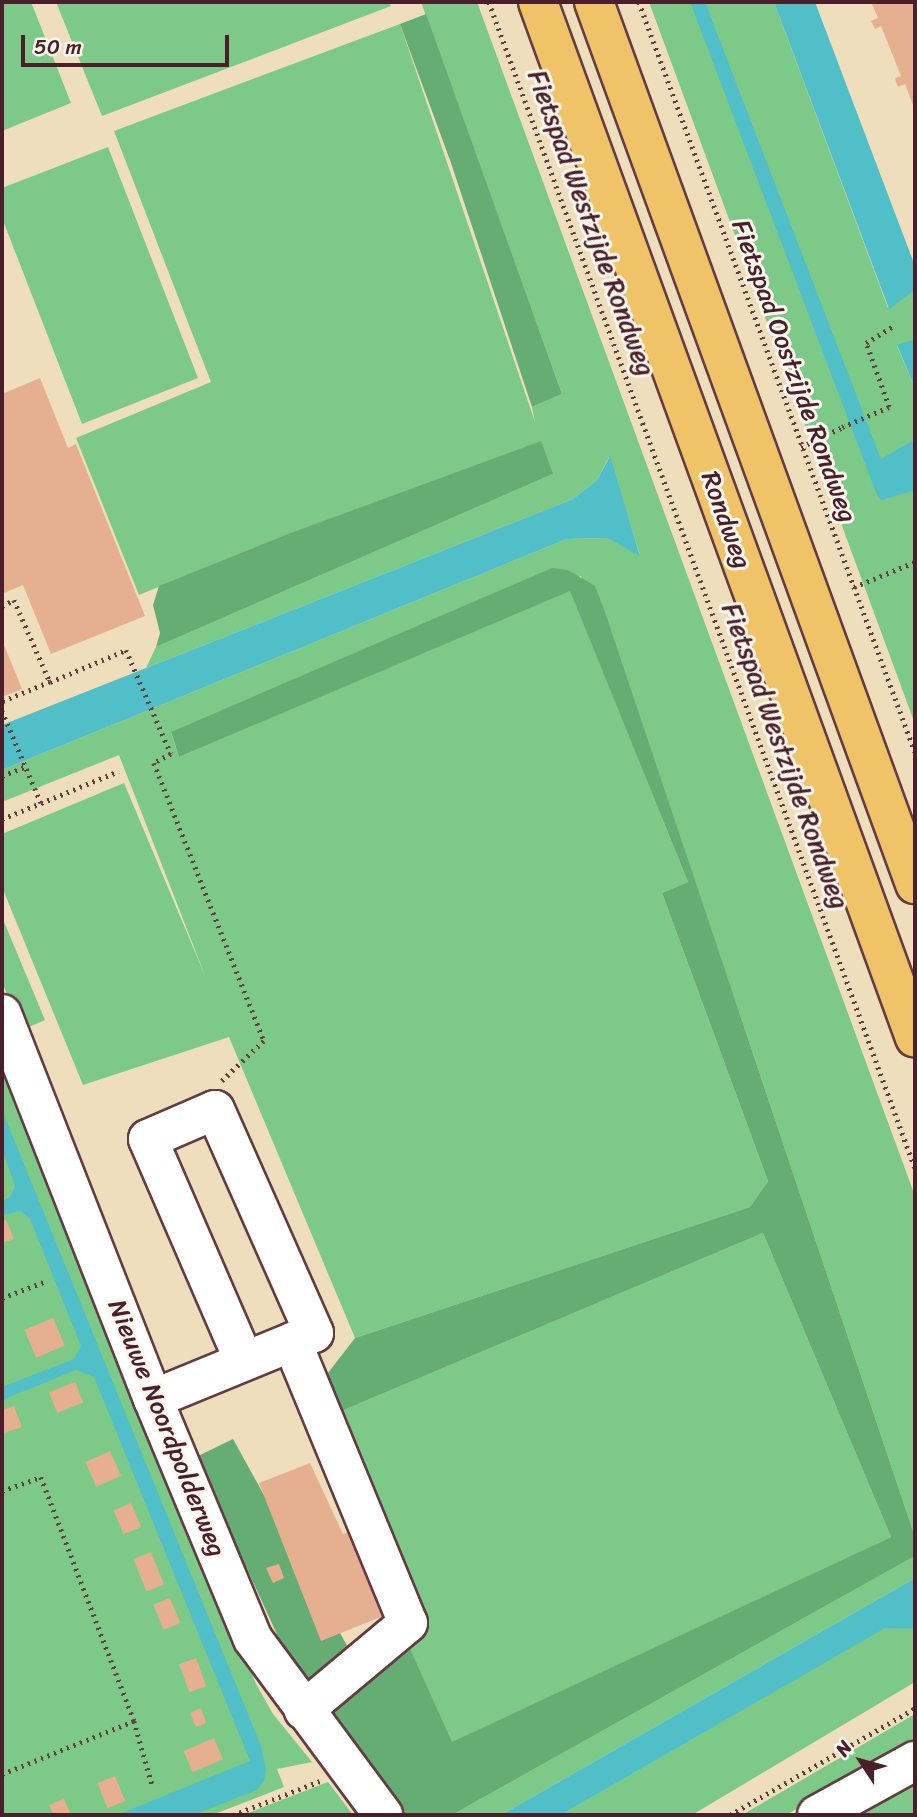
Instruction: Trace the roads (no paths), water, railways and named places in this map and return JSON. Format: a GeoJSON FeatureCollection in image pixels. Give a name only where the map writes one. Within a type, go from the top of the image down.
{"type":"FeatureCollection","features":[{"type":"Feature","properties":{"kind":"highway","name":"Rondweg"},"geometry":{"type":"LineString","coordinates":[[538,2],[915,1038]]}},
{"type":"Feature","properties":{"kind":"highway","name":"Rondweg"},"geometry":{"type":"LineString","coordinates":[[594,2],[915,884]]}},
{"type":"Feature","properties":{"kind":"street","name":"Nieuwe Noordpolderweg"},"geometry":{"type":"LineString","coordinates":[[2,1014],[153,1399],[253,1639],[383,1815]]}},
{"type":"Feature","properties":{"kind":"street"},"geometry":{"type":"LineString","coordinates":[[153,1399],[314,1334],[215,1110],[148,1139],[244,1361]]}},
{"type":"Feature","properties":{"kind":"street"},"geometry":{"type":"LineString","coordinates":[[292,1342],[408,1623],[304,1710]]}},
{"type":"Feature","properties":{"kind":"street"},"geometry":{"type":"LineString","coordinates":[[817,1815],[915,1761]]}},
{"type":"Feature","properties":{"kind":"street"},"geometry":{"type":"LineString","coordinates":[[831,1815],[878,1782]]}},
{"type":"Feature","properties":{"kind":"water"},"geometry":{"type":"Polygon","coordinates":[[[690,2],[705,2],[881,459],[915,439],[915,490],[882,500],[877,495],[690,2]]]}},
{"type":"Feature","properties":{"kind":"water"},"geometry":{"type":"Polygon","coordinates":[[[774,2],[815,2],[915,266],[915,290],[889,309],[774,2]]]}},
{"type":"Feature","properties":{"kind":"water"},"geometry":{"type":"Polygon","coordinates":[[[915,339],[915,388],[897,345],[915,339]]]}},
{"type":"Feature","properties":{"kind":"water"},"geometry":{"type":"Polygon","coordinates":[[[610,456],[640,556],[607,538],[567,539],[2,770],[2,725],[573,499],[597,480],[610,456]]]}},
{"type":"Feature","properties":{"kind":"water"},"geometry":{"type":"Polygon","coordinates":[[[2,1110],[261,1746],[266,1770],[264,1781],[257,1790],[193,1815],[117,1815],[250,1761],[94,1377],[76,1370],[2,1400],[2,1387],[74,1359],[81,1346],[30,1219],[21,1211],[2,1215],[2,1201],[10,1197],[15,1186],[2,1149],[2,1110]]]}},
{"type":"Feature","properties":{"kind":"water"},"geometry":{"type":"Polygon","coordinates":[[[915,1578],[915,1629],[885,1628],[561,1815],[501,1815],[915,1578]]]}}]}
